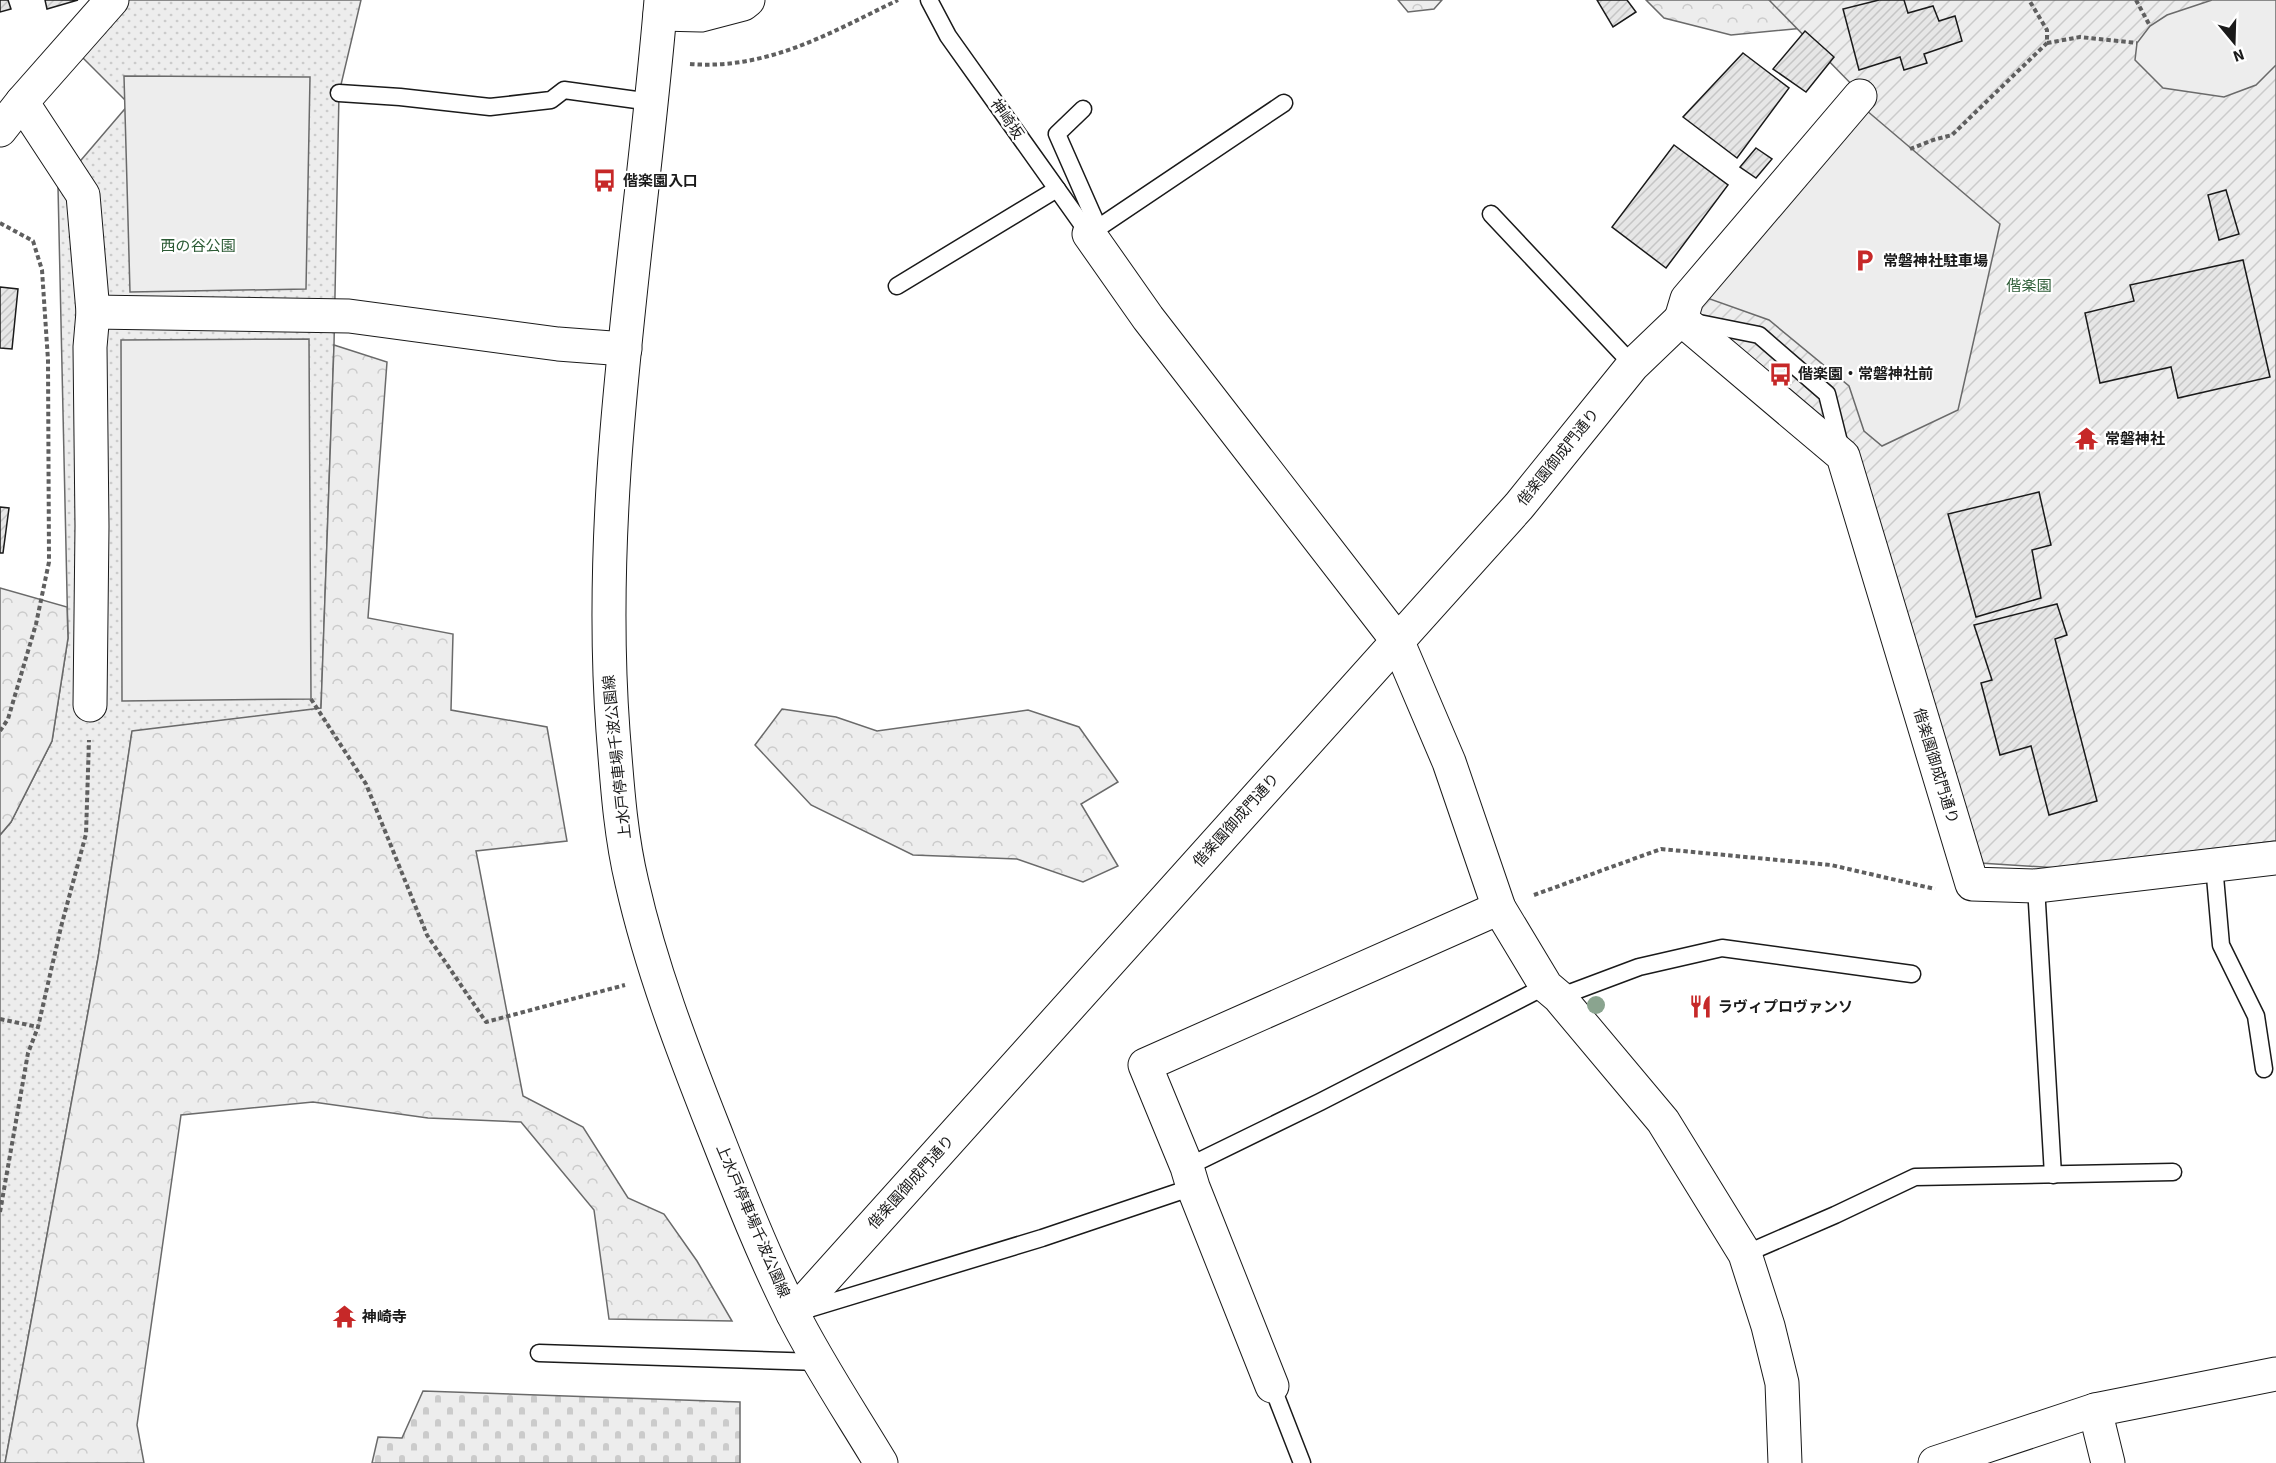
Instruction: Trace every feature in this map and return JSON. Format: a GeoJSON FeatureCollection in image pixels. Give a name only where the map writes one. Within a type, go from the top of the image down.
{"type":"FeatureCollection","features":[{"type":"Feature","properties":{"kind":"street"},"geometry":{"type":"LineString","coordinates":[[0,130],[112,0]]}},
{"type":"Feature","properties":{"kind":"street"},"geometry":{"type":"LineString","coordinates":[[660,7],[701,15],[743,4],[748,0]]}},
{"type":"Feature","properties":{"kind":"street","name":"上水戸停車場千波公園線"},"geometry":{"type":"LineString","coordinates":[[660,7],[625,349],[610,531],[607,621],[617,786],[631,880],[657,975],[698,1090],[746,1209],[793,1314],[881,1463]]}},
{"type":"Feature","properties":{"kind":"street"},"geometry":{"type":"LineString","coordinates":[[1681,319],[1687,299],[1860,96]]}},
{"type":"Feature","properties":{"kind":"street"},"geometry":{"type":"LineString","coordinates":[[22,102],[83,195],[93,312],[90,347],[92,526],[90,705]]}},
{"type":"Feature","properties":{"kind":"street"},"geometry":{"type":"LineString","coordinates":[[1094,231],[1148,318],[1397,640],[1449,762],[1499,908],[1552,991],[1664,1121],[1745,1254],[1768,1326],[1782,1383],[1785,1463]]}},
{"type":"Feature","properties":{"kind":"street"},"geometry":{"type":"LineString","coordinates":[[93,312],[349,316],[558,344],[625,349]]}},
{"type":"Feature","properties":{"kind":"street","name":"偕楽園御成門通り"},"geometry":{"type":"LineString","coordinates":[[793,1314],[1519,506],[1633,365],[1681,319],[1843,456],[1972,884]]}},
{"type":"Feature","properties":{"kind":"street"},"geometry":{"type":"LineString","coordinates":[[1972,884],[2036,886],[2276,858]]}},
{"type":"Feature","properties":{"kind":"street"},"geometry":{"type":"LineString","coordinates":[[1272,1386],[1145,1065],[1499,908]]}},
{"type":"Feature","properties":{"kind":"street"},"geometry":{"type":"LineString","coordinates":[[1935,1463],[2095,1410],[2276,1374]]}},
{"type":"Feature","properties":{"kind":"street"},"geometry":{"type":"LineString","coordinates":[[2095,1410],[2108,1463]]}},
{"type":"Feature","properties":{"kind":"lane","name":"神崎坂"},"geometry":{"type":"LineString","coordinates":[[929,0],[948,36],[1057,189],[1094,231]]}},
{"type":"Feature","properties":{"kind":"lane"},"geometry":{"type":"LineString","coordinates":[[339,93],[490,107],[551,100],[564,90],[651,102]]}},
{"type":"Feature","properties":{"kind":"lane"},"geometry":{"type":"LineString","coordinates":[[1083,109],[1057,134],[1094,231],[1284,103]]}},
{"type":"Feature","properties":{"kind":"lane"},"geometry":{"type":"LineString","coordinates":[[897,286],[1057,189]]}},
{"type":"Feature","properties":{"kind":"lane"},"geometry":{"type":"LineString","coordinates":[[1491,214],[1633,365]]}},
{"type":"Feature","properties":{"kind":"lane"},"geometry":{"type":"LineString","coordinates":[[2214,865],[2221,945],[2256,1016],[2264,1069]]}},
{"type":"Feature","properties":{"kind":"lane"},"geometry":{"type":"LineString","coordinates":[[2036,886],[2053,1175]]}},
{"type":"Feature","properties":{"kind":"lane"},"geometry":{"type":"LineString","coordinates":[[793,1314],[1042,1238],[1190,1177],[1320,1102],[1552,991],[1639,967],[1722,948],[1912,974]]}},
{"type":"Feature","properties":{"kind":"lane"},"geometry":{"type":"LineString","coordinates":[[1745,1254],[1915,1177],[2173,1172]]}},
{"type":"Feature","properties":{"kind":"lane"},"geometry":{"type":"LineString","coordinates":[[539,1353],[821,1362]]}},
{"type":"Feature","properties":{"kind":"lane"},"geometry":{"type":"LineString","coordinates":[[1272,1386],[1302,1463]]}},
{"type":"Feature","properties":{"kind":"path"},"geometry":{"type":"LineString","coordinates":[[655,61],[699,65],[756,61],[808,44],[898,0]]}},
{"type":"Feature","properties":{"kind":"path"},"geometry":{"type":"LineString","coordinates":[[2029,0],[2047,30],[2047,43]]}},
{"type":"Feature","properties":{"kind":"path"},"geometry":{"type":"LineString","coordinates":[[2136,0],[2150,26]]}},
{"type":"Feature","properties":{"kind":"path"},"geometry":{"type":"LineString","coordinates":[[1910,149],[1952,135],[2047,43],[2080,37],[2137,43]]}},
{"type":"Feature","properties":{"kind":"path"},"geometry":{"type":"LineString","coordinates":[[0,222],[33,241],[42,270],[48,360],[49,562],[36,624],[8,719],[0,731]]}},
{"type":"Feature","properties":{"kind":"path"},"geometry":{"type":"LineString","coordinates":[[311,699],[366,784],[427,935],[486,1022],[657,975]]}},
{"type":"Feature","properties":{"kind":"path"},"geometry":{"type":"LineString","coordinates":[[0,1212],[28,1053],[38,1027],[61,927],[87,834],[90,705]]}},
{"type":"Feature","properties":{"kind":"path"},"geometry":{"type":"LineString","coordinates":[[1499,908],[1661,849],[1831,865],[1936,889],[1972,884]]}},
{"type":"Feature","properties":{"kind":"path"},"geometry":{"type":"LineString","coordinates":[[0,1019],[38,1027]]}},
{"type":"Feature","properties":{"kind":"green space","name":"西の谷公園"},"geometry":{"type":"Polygon","coordinates":[[[112,0],[361,0],[339,93],[334,345],[321,709],[132,732],[98,958],[5,1463],[0,1463],[0,835],[11,822],[52,741],[68,638],[58,187],[129,104],[71,46],[112,0]]]}},
{"type":"Feature","properties":{"kind":"green space"},"geometry":{"type":"Polygon","coordinates":[[[1398,0],[1442,0],[1434,9],[1408,12],[1398,0]]]}},
{"type":"Feature","properties":{"kind":"green space"},"geometry":{"type":"Polygon","coordinates":[[[1646,0],[1841,0],[1815,27],[1731,35],[1664,18],[1646,0]]]}},
{"type":"Feature","properties":{"kind":"green space","name":"偕楽園"},"geometry":{"type":"Polygon","coordinates":[[[1769,0],[2276,0],[2276,841],[2058,868],[1980,863],[1848,453],[1688,316],[1864,97],[1769,0]]]}},
{"type":"Feature","properties":{"kind":"green space"},"geometry":{"type":"Polygon","coordinates":[[[334,345],[387,362],[368,618],[453,634],[451,710],[547,727],[567,841],[476,851],[523,1096],[583,1127],[628,1198],[664,1214],[697,1261],[732,1321],[609,1319],[594,1210],[521,1122],[428,1118],[313,1102],[181,1115],[137,1425],[144,1463],[5,1463],[98,958],[132,731],[321,708],[334,345]]]}},
{"type":"Feature","properties":{"kind":"green space"},"geometry":{"type":"Polygon","coordinates":[[[0,588],[67,607],[68,638],[52,741],[11,822],[0,835],[0,588]]]}},
{"type":"Feature","properties":{"kind":"green space"},"geometry":{"type":"Polygon","coordinates":[[[782,709],[836,717],[877,731],[1028,710],[1079,727],[1118,782],[1081,804],[1118,866],[1083,882],[1017,859],[913,855],[811,805],[755,745],[782,709]]]}},
{"type":"Feature","properties":{"kind":"green space"},"geometry":{"type":"Polygon","coordinates":[[[423,1391],[740,1402],[740,1463],[372,1463],[378,1437],[402,1438],[423,1391]]]}},
{"type":"Feature","properties":{"kind":"shaded area"},"geometry":{"type":"Polygon","coordinates":[[[2212,0],[2276,0],[2276,65],[2256,85],[2224,97],[2163,88],[2135,60],[2137,43],[2150,26],[2167,15],[2212,0]]]}},
{"type":"Feature","properties":{"kind":"shaded area"},"geometry":{"type":"Polygon","coordinates":[[[124,76],[310,77],[306,289],[130,292],[124,76]]]}},
{"type":"Feature","properties":{"kind":"shaded area","name":"常磐神社駐車場"},"geometry":{"type":"Polygon","coordinates":[[[1866,110],[2000,224],[1958,410],[1882,446],[1864,431],[1849,386],[1769,320],[1707,298],[1866,110]]]}},
{"type":"Feature","properties":{"kind":"shaded area"},"geometry":{"type":"Polygon","coordinates":[[[309,339],[311,699],[122,701],[121,340],[309,339]]]}},
{"type":"Feature","properties":{"kind":"building"},"geometry":{"type":"Polygon","coordinates":[[[0,0],[8,0],[11,9],[0,12],[0,0]]]}},
{"type":"Feature","properties":{"kind":"building"},"geometry":{"type":"Polygon","coordinates":[[[45,0],[78,0],[47,9],[45,0]]]}},
{"type":"Feature","properties":{"kind":"building"},"geometry":{"type":"Polygon","coordinates":[[[1597,0],[1627,0],[1636,12],[1613,27],[1597,0]]]}},
{"type":"Feature","properties":{"kind":"building"},"geometry":{"type":"Polygon","coordinates":[[[1879,0],[1904,0],[1908,13],[1933,6],[1939,21],[1955,16],[1962,41],[1924,54],[1927,63],[1904,70],[1900,57],[1859,70],[1843,9],[1879,0]]]}},
{"type":"Feature","properties":{"kind":"building"},"geometry":{"type":"Polygon","coordinates":[[[1805,31],[1834,57],[1806,92],[1773,69],[1805,31]]]}},
{"type":"Feature","properties":{"kind":"building"},"geometry":{"type":"Polygon","coordinates":[[[1743,53],[1789,88],[1737,158],[1683,117],[1743,53]]]}},
{"type":"Feature","properties":{"kind":"building"},"geometry":{"type":"Polygon","coordinates":[[[1674,145],[1728,185],[1666,268],[1612,227],[1674,145]]]}},
{"type":"Feature","properties":{"kind":"building"},"geometry":{"type":"Polygon","coordinates":[[[1756,148],[1772,159],[1756,178],[1740,167],[1756,148]]]}},
{"type":"Feature","properties":{"kind":"building"},"geometry":{"type":"Polygon","coordinates":[[[2226,190],[2239,234],[2219,240],[2208,195],[2226,190]]]}},
{"type":"Feature","properties":{"kind":"building"},"geometry":{"type":"Polygon","coordinates":[[[2243,260],[2270,377],[2178,398],[2171,367],[2100,383],[2085,313],[2134,301],[2130,285],[2243,260]]]}},
{"type":"Feature","properties":{"kind":"building"},"geometry":{"type":"Polygon","coordinates":[[[0,287],[18,289],[12,349],[0,348],[0,287]]]}},
{"type":"Feature","properties":{"kind":"building"},"geometry":{"type":"Polygon","coordinates":[[[2039,492],[2051,545],[2032,550],[2041,598],[1976,617],[1948,514],[2039,492]]]}},
{"type":"Feature","properties":{"kind":"building"},"geometry":{"type":"Polygon","coordinates":[[[0,507],[9,508],[3,553],[0,553],[0,507]]]}},
{"type":"Feature","properties":{"kind":"building"},"geometry":{"type":"Polygon","coordinates":[[[2057,604],[2067,635],[2055,639],[2097,801],[2049,815],[2031,746],[2000,755],[1981,683],[1992,680],[1974,625],[2057,604]]]}},
{"type":"Feature","properties":{"kind":"place","name":"偕楽園入口"},"geometry":{"type":"Point","coordinates":[605,181]}},
{"type":"Feature","properties":{"kind":"place","name":"常磐神社駐車場"},"geometry":{"type":"Point","coordinates":[1865,261]}},
{"type":"Feature","properties":{"kind":"place","name":"偕楽園・常磐神社前"},"geometry":{"type":"Point","coordinates":[1780,374]}},
{"type":"Feature","properties":{"kind":"place","name":"常磐神社"},"geometry":{"type":"Point","coordinates":[2087,439]}},
{"type":"Feature","properties":{"kind":"place","name":"ラヴィプロヴァンソ"},"geometry":{"type":"Point","coordinates":[1700,1007]}},
{"type":"Feature","properties":{"kind":"place","name":"神崎寺"},"geometry":{"type":"Point","coordinates":[344,1317]}}]}
